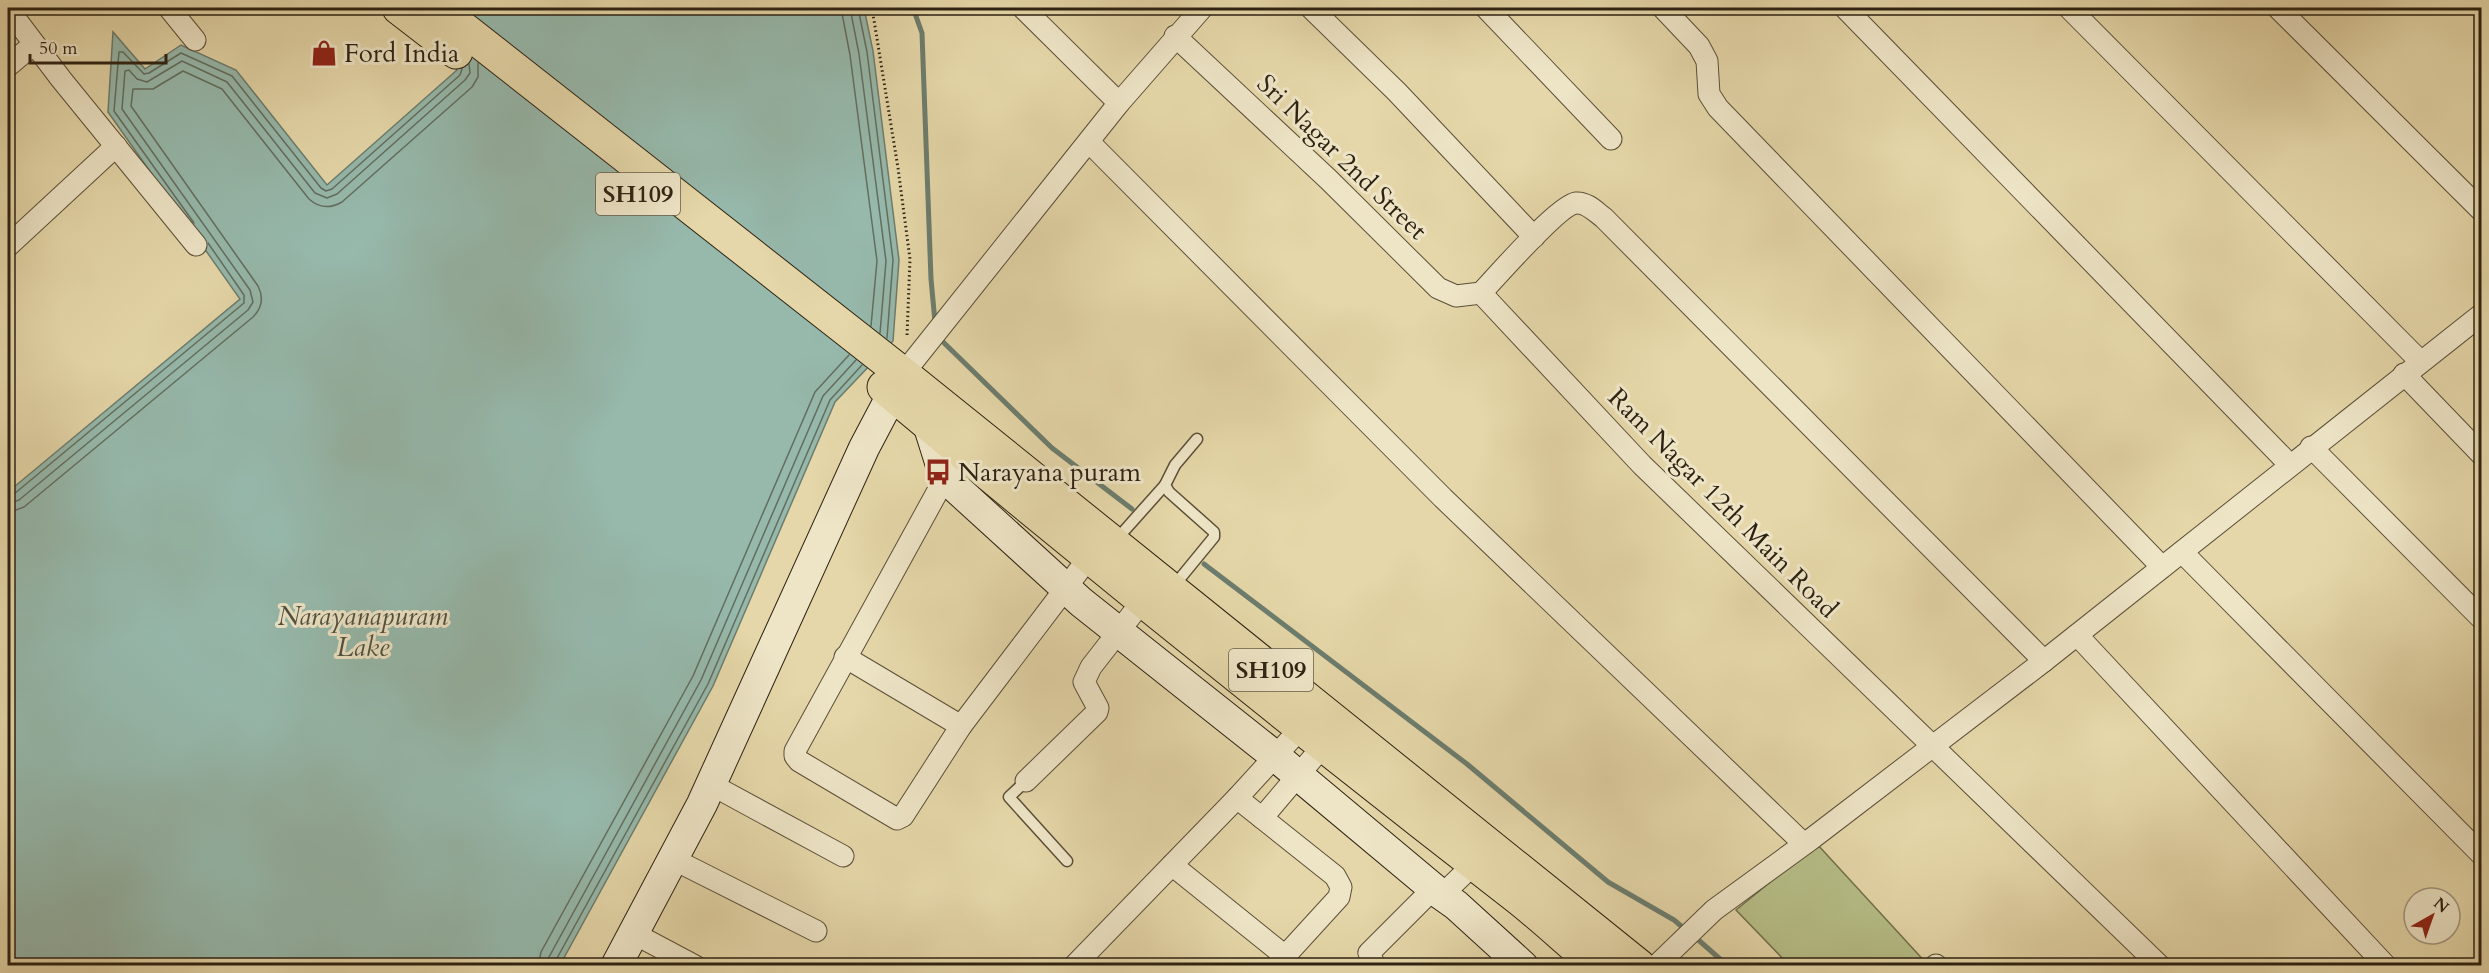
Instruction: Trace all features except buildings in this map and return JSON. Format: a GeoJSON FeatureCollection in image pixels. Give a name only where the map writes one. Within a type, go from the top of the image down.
{"type":"FeatureCollection","features":[{"type":"Feature","properties":{"kind":"main road","name":"SH109"},"geometry":{"type":"LineString","coordinates":[[399,8],[898,384],[928,424],[952,464],[1102,549]]}},
{"type":"Feature","properties":{"kind":"main road","name":"SH109"},"geometry":{"type":"LineString","coordinates":[[437,8],[1158,594],[1640,966]]}},
{"type":"Feature","properties":{"kind":"main road","name":"SH109"},"geometry":{"type":"LineString","coordinates":[[1158,594],[1312,737],[1518,898],[1593,964]]}},
{"type":"Feature","properties":{"kind":"street"},"geometry":{"type":"LineString","coordinates":[[169,8],[195,40]]}},
{"type":"Feature","properties":{"kind":"street"},"geometry":{"type":"LineString","coordinates":[[1023,8],[1119,103]]}},
{"type":"Feature","properties":{"kind":"street"},"geometry":{"type":"LineString","coordinates":[[616,966],[711,785],[864,448],[898,384],[931,337],[1119,103],[1175,36],[1202,8]]}},
{"type":"Feature","properties":{"kind":"street"},"geometry":{"type":"LineString","coordinates":[[1311,8],[1397,92],[1534,237]]}},
{"type":"Feature","properties":{"kind":"street"},"geometry":{"type":"LineString","coordinates":[[1486,8],[1611,139]]}},
{"type":"Feature","properties":{"kind":"street"},"geometry":{"type":"LineString","coordinates":[[1663,8],[1699,46],[1707,61],[1709,94],[1718,108],[2162,567]]}},
{"type":"Feature","properties":{"kind":"street"},"geometry":{"type":"LineString","coordinates":[[1845,8],[2290,465]]}},
{"type":"Feature","properties":{"kind":"street"},"geometry":{"type":"LineString","coordinates":[[2069,8],[2412,367],[2481,455]]}},
{"type":"Feature","properties":{"kind":"street"},"geometry":{"type":"LineString","coordinates":[[2278,8],[2481,211]]}},
{"type":"Feature","properties":{"kind":"street"},"geometry":{"type":"LineString","coordinates":[[8,9],[196,245]]}},
{"type":"Feature","properties":{"kind":"street","name":"Sri Nagar 2nd Street"},"geometry":{"type":"LineString","coordinates":[[1175,36],[1328,179],[1438,288],[1456,296],[1481,293]]}},
{"type":"Feature","properties":{"kind":"street"},"geometry":{"type":"LineString","coordinates":[[8,66],[34,44]]}},
{"type":"Feature","properties":{"kind":"street"},"geometry":{"type":"LineString","coordinates":[[1089,142],[1443,498],[1804,844]]}},
{"type":"Feature","properties":{"kind":"street"},"geometry":{"type":"LineString","coordinates":[[8,246],[116,146]]}},
{"type":"Feature","properties":{"kind":"street"},"geometry":{"type":"LineString","coordinates":[[1481,293],[1534,237],[1567,207],[1576,203],[1588,206],[1604,218],[2044,662]]}},
{"type":"Feature","properties":{"kind":"street","name":"Ram Nagar 12th Main Road"},"geometry":{"type":"LineString","coordinates":[[1481,293],[1642,465],[2160,966]]}},
{"type":"Feature","properties":{"kind":"street"},"geometry":{"type":"LineString","coordinates":[[1656,966],[1714,910],[2044,662],[2311,447],[2481,314]]}},
{"type":"Feature","properties":{"kind":"street"},"geometry":{"type":"LineString","coordinates":[[2311,447],[2481,619]]}},
{"type":"Feature","properties":{"kind":"street"},"geometry":{"type":"LineString","coordinates":[[1102,549],[1066,586],[961,726],[903,816],[897,819],[891,818],[795,756],[795,751],[844,657],[952,464],[1066,586],[1081,602],[1275,756],[1456,905],[1522,966]]}},
{"type":"Feature","properties":{"kind":"street"},"geometry":{"type":"LineString","coordinates":[[2182,552],[2481,855]]}},
{"type":"Feature","properties":{"kind":"street"},"geometry":{"type":"LineString","coordinates":[[1026,781],[1096,712],[1098,708],[1084,682],[1091,667],[1119,632],[1158,594]]}},
{"type":"Feature","properties":{"kind":"street"},"geometry":{"type":"LineString","coordinates":[[2077,635],[2386,966]]}},
{"type":"Feature","properties":{"kind":"street"},"geometry":{"type":"LineString","coordinates":[[844,657],[961,726]]}},
{"type":"Feature","properties":{"kind":"street"},"geometry":{"type":"LineString","coordinates":[[1074,966],[1238,798],[1275,756],[1312,737]]}},
{"type":"Feature","properties":{"kind":"street"},"geometry":{"type":"LineString","coordinates":[[1262,818],[1298,775],[1312,737]]}},
{"type":"Feature","properties":{"kind":"street"},"geometry":{"type":"LineString","coordinates":[[711,785],[843,856]]}},
{"type":"Feature","properties":{"kind":"street"},"geometry":{"type":"LineString","coordinates":[[1172,866],[1281,961],[1339,897],[1341,887],[1335,876],[1238,798]]}},
{"type":"Feature","properties":{"kind":"street"},"geometry":{"type":"LineString","coordinates":[[673,859],[816,930]]}},
{"type":"Feature","properties":{"kind":"street"},"geometry":{"type":"LineString","coordinates":[[1376,966],[1369,953],[1426,897],[1445,892],[1473,865]]}},
{"type":"Feature","properties":{"kind":"street"},"geometry":{"type":"LineString","coordinates":[[633,933],[695,966]]}},
{"type":"Feature","properties":{"kind":"lane"},"geometry":{"type":"LineString","coordinates":[[1102,549],[1165,485],[1175,465],[1197,439]]}},
{"type":"Feature","properties":{"kind":"lane"},"geometry":{"type":"LineString","coordinates":[[1158,594],[1214,537],[1214,532],[1169,492],[1165,485]]}},
{"type":"Feature","properties":{"kind":"lane"},"geometry":{"type":"LineString","coordinates":[[1026,781],[1009,797],[1067,861]]}},
{"type":"Feature","properties":{"kind":"path"},"geometry":{"type":"LineString","coordinates":[[872,8],[895,145],[910,259],[910,311],[898,384]]}},
{"type":"Feature","properties":{"kind":"green space"},"geometry":{"type":"Polygon","coordinates":[[[1817,844],[1928,965],[1789,965],[1736,910],[1817,844]]]}},
{"type":"Feature","properties":{"kind":"water","name":"Narayanapuram Lake"},"geometry":{"type":"Polygon","coordinates":[[[402,8],[864,8],[873,51],[899,260],[893,341],[835,402],[713,686],[560,965],[8,966],[8,492],[240,299],[108,112],[113,32],[145,69],[181,45],[236,70],[327,185],[457,70],[402,8]]]}},
{"type":"Feature","properties":{"kind":"waterway"},"geometry":{"type":"LineString","coordinates":[[913,8],[922,33],[931,279],[935,322]]}},
{"type":"Feature","properties":{"kind":"waterway"},"geometry":{"type":"LineString","coordinates":[[938,337],[1052,448],[1132,509]]}},
{"type":"Feature","properties":{"kind":"waterway"},"geometry":{"type":"LineString","coordinates":[[1204,564],[1467,764],[1608,882],[1674,920],[1687,931]]}},
{"type":"Feature","properties":{"kind":"waterway"},"geometry":{"type":"LineString","coordinates":[[1695,937],[1728,966]]}},
{"type":"Feature","properties":{"kind":"place","name":"Ford India"},"geometry":{"type":"Point","coordinates":[324,53]}},
{"type":"Feature","properties":{"kind":"place","name":"Narayana puram"},"geometry":{"type":"Point","coordinates":[938,472]}}]}
